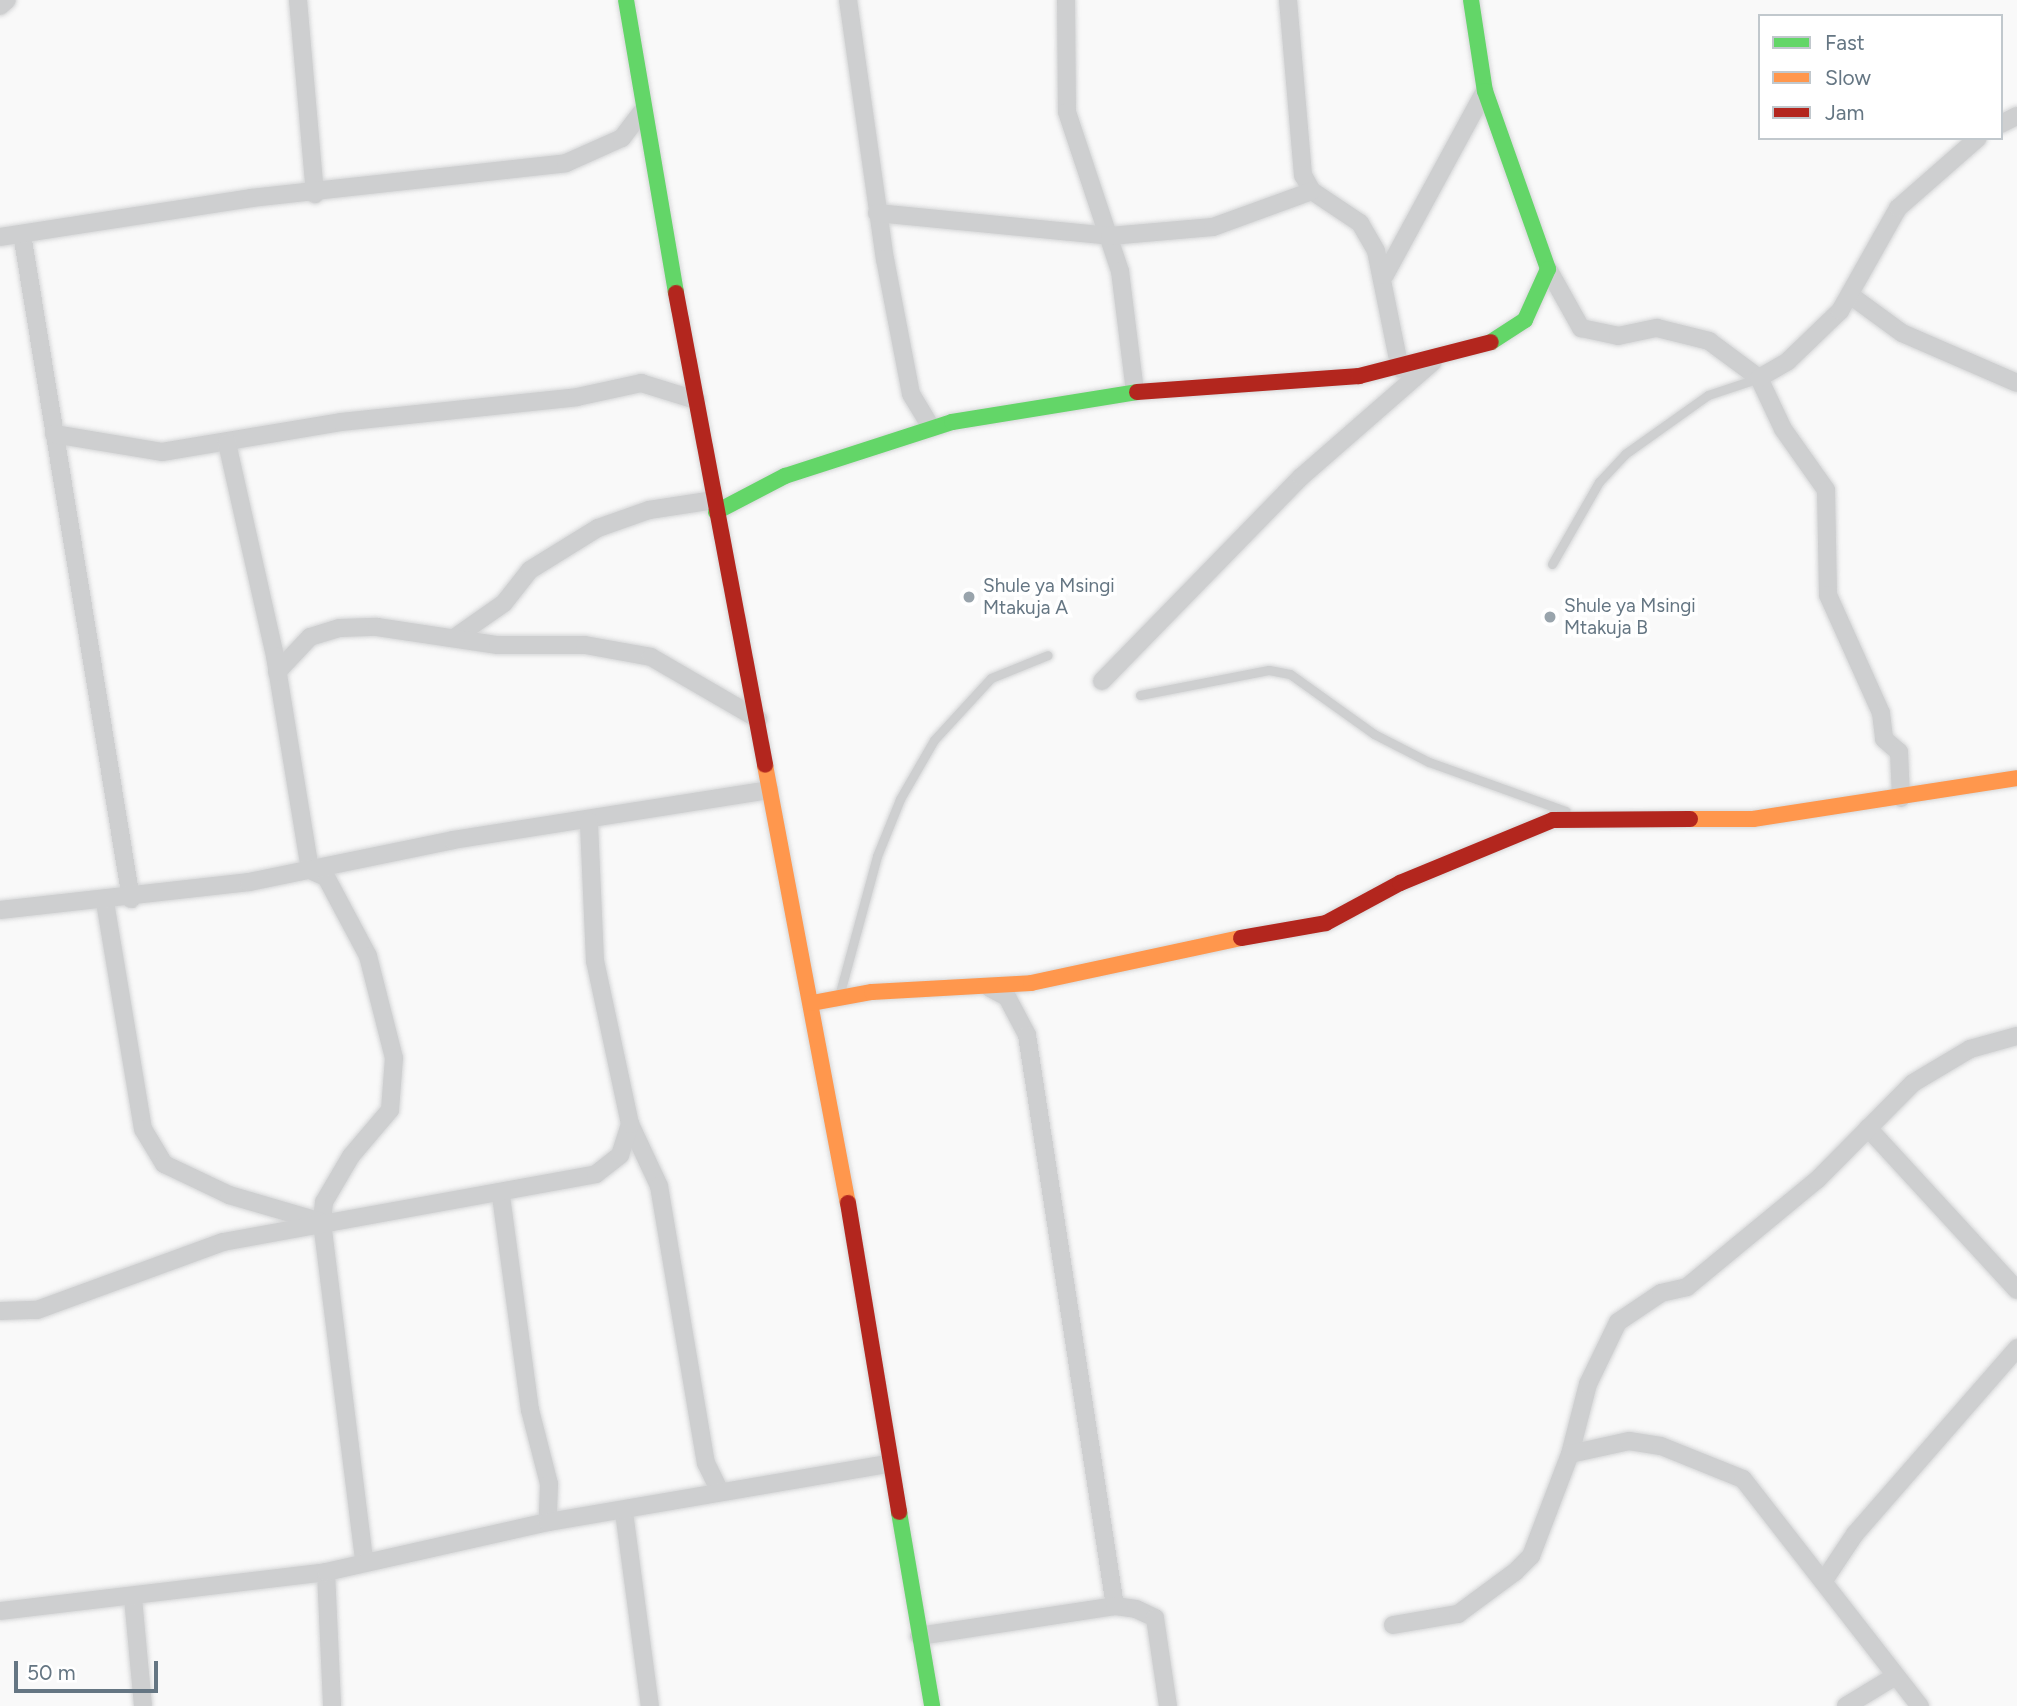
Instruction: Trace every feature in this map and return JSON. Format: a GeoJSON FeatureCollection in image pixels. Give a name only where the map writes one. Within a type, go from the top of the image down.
{"type":"FeatureCollection","features":[{"type":"Feature","properties":{"kind":"street"},"geometry":{"type":"LineString","coordinates":[[0,6],[7,0]]}},
{"type":"Feature","properties":{"kind":"street"},"geometry":{"type":"LineString","coordinates":[[298,0],[316,194]]}},
{"type":"Feature","properties":{"kind":"street"},"geometry":{"type":"LineString","coordinates":[[626,0],[642,111],[715,506],[812,1003],[932,1706]]}},
{"type":"Feature","properties":{"kind":"street"},"geometry":{"type":"LineString","coordinates":[[848,0],[877,213],[911,394],[931,427]]}},
{"type":"Feature","properties":{"kind":"street"},"geometry":{"type":"LineString","coordinates":[[1066,0],[1067,112],[1110,236],[1127,306],[1135,392]]}},
{"type":"Feature","properties":{"kind":"street"},"geometry":{"type":"LineString","coordinates":[[1288,0],[1297,144],[1312,191],[1360,223],[1385,275],[1399,369]]}},
{"type":"Feature","properties":{"kind":"street"},"geometry":{"type":"LineString","coordinates":[[1471,0],[1485,92],[1548,269],[1581,328],[1618,336],[1657,328],[1709,341],[1759,378],[1783,429],[1826,490],[1828,595],[1881,713],[1884,739],[1898,748],[1901,798]]}},
{"type":"Feature","properties":{"kind":"street"},"geometry":{"type":"LineString","coordinates":[[1385,275],[1485,92]]}},
{"type":"Feature","properties":{"kind":"street"},"geometry":{"type":"LineString","coordinates":[[0,237],[566,163],[621,138],[642,111]]}},
{"type":"Feature","properties":{"kind":"street"},"geometry":{"type":"LineString","coordinates":[[1759,378],[1807,344],[1850,295],[1898,208],[1976,140]]}},
{"type":"Feature","properties":{"kind":"street"},"geometry":{"type":"LineString","coordinates":[[877,213],[1110,236],[1222,225],[1312,191]]}},
{"type":"Feature","properties":{"kind":"street"},"geometry":{"type":"LineString","coordinates":[[22,234],[131,899]]}},
{"type":"Feature","properties":{"kind":"street"},"geometry":{"type":"LineString","coordinates":[[454,638],[504,603],[530,570],[587,533],[649,510],[715,506],[785,476],[931,427],[1135,392],[1399,369],[1436,360],[1498,339],[1525,320],[1548,269]]}},
{"type":"Feature","properties":{"kind":"street"},"geometry":{"type":"LineString","coordinates":[[1850,295],[1902,333],[2017,383]]}},
{"type":"Feature","properties":{"kind":"street"},"geometry":{"type":"LineString","coordinates":[[1102,681],[1301,477],[1436,360]]}},
{"type":"Feature","properties":{"kind":"street"},"geometry":{"type":"LineString","coordinates":[[54,434],[162,452],[352,420],[577,397],[641,383],[696,400]]}},
{"type":"Feature","properties":{"kind":"street"},"geometry":{"type":"LineString","coordinates":[[227,443],[278,672],[310,870],[333,887],[368,956],[384,1005],[396,1091],[390,1110],[351,1156],[324,1202],[322,1222],[325,1284],[364,1559]]}},
{"type":"Feature","properties":{"kind":"street"},"geometry":{"type":"LineString","coordinates":[[278,672],[321,632],[377,627],[454,638],[585,645],[651,657],[758,719]]}},
{"type":"Feature","properties":{"kind":"street"},"geometry":{"type":"LineString","coordinates":[[812,1003],[839,996],[990,988],[1326,923],[1446,863],[1545,822],[1580,816],[1669,823],[1753,819],[2017,778]]}},
{"type":"Feature","properties":{"kind":"street"},"geometry":{"type":"LineString","coordinates":[[0,910],[131,899],[769,790]]}},
{"type":"Feature","properties":{"kind":"street"},"geometry":{"type":"LineString","coordinates":[[589,821],[595,961],[630,1124],[659,1186],[706,1463],[720,1492]]}},
{"type":"Feature","properties":{"kind":"street"},"geometry":{"type":"LineString","coordinates":[[105,902],[143,1129],[164,1164],[229,1195],[322,1222]]}},
{"type":"Feature","properties":{"kind":"street"},"geometry":{"type":"LineString","coordinates":[[990,988],[1007,997],[1027,1035],[1115,1606]]}},
{"type":"Feature","properties":{"kind":"street"},"geometry":{"type":"LineString","coordinates":[[1394,1625],[1458,1614],[1515,1572],[1531,1556],[1570,1454],[1588,1384],[1614,1327],[1661,1293],[1687,1287],[1817,1180],[1868,1128],[1938,1066],[2017,1035]]}},
{"type":"Feature","properties":{"kind":"street"},"geometry":{"type":"LineString","coordinates":[[0,1311],[37,1310],[223,1242],[322,1222],[501,1196],[596,1174],[620,1155],[630,1124]]}},
{"type":"Feature","properties":{"kind":"street"},"geometry":{"type":"LineString","coordinates":[[1868,1128],[2017,1290]]}},
{"type":"Feature","properties":{"kind":"street"},"geometry":{"type":"LineString","coordinates":[[501,1196],[530,1410],[550,1483],[548,1522]]}},
{"type":"Feature","properties":{"kind":"street"},"geometry":{"type":"LineString","coordinates":[[1825,1579],[1855,1534],[2017,1349]]}},
{"type":"Feature","properties":{"kind":"street"},"geometry":{"type":"LineString","coordinates":[[1570,1454],[1629,1441],[1732,1472],[1825,1579],[1894,1677],[1920,1706]]}},
{"type":"Feature","properties":{"kind":"street"},"geometry":{"type":"LineString","coordinates":[[0,1611],[133,1598],[326,1572],[364,1559],[548,1522],[889,1464]]}},
{"type":"Feature","properties":{"kind":"street"},"geometry":{"type":"LineString","coordinates":[[624,1511],[650,1706]]}},
{"type":"Feature","properties":{"kind":"street"},"geometry":{"type":"LineString","coordinates":[[326,1572],[332,1706]]}},
{"type":"Feature","properties":{"kind":"street"},"geometry":{"type":"LineString","coordinates":[[133,1598],[143,1706]]}},
{"type":"Feature","properties":{"kind":"street"},"geometry":{"type":"LineString","coordinates":[[919,1636],[1115,1606],[1155,1618],[1168,1706]]}},
{"type":"Feature","properties":{"kind":"street"},"geometry":{"type":"LineString","coordinates":[[1846,1706],[1894,1677]]}},
{"type":"Feature","properties":{"kind":"lane"},"geometry":{"type":"LineString","coordinates":[[1552,564],[1599,482],[1625,454],[1708,395],[1759,378]]}},
{"type":"Feature","properties":{"kind":"lane"},"geometry":{"type":"LineString","coordinates":[[839,996],[877,856],[900,799],[934,740],[991,678],[1048,654]]}},
{"type":"Feature","properties":{"kind":"lane"},"geometry":{"type":"LineString","coordinates":[[1140,695],[1269,670],[1290,674],[1374,734],[1429,762],[1580,816]]}},
{"type":"Feature","properties":{"kind":"traffic: fast"},"geometry":{"type":"LineString","coordinates":[[626,0],[676,293]]}},
{"type":"Feature","properties":{"kind":"traffic: fast"},"geometry":{"type":"LineString","coordinates":[[1471,0],[1485,91],[1548,269],[1525,320],[1491,342]]}},
{"type":"Feature","properties":{"kind":"traffic: fast"},"geometry":{"type":"LineString","coordinates":[[716,512],[785,476],[952,422],[1137,392]]}},
{"type":"Feature","properties":{"kind":"traffic: fast"},"geometry":{"type":"LineString","coordinates":[[899,1512],[932,1706]]}},
{"type":"Feature","properties":{"kind":"traffic: slow"},"geometry":{"type":"LineString","coordinates":[[765,765],[848,1203]]}},
{"type":"Feature","properties":{"kind":"traffic: slow"},"geometry":{"type":"LineString","coordinates":[[1690,819],[1753,819],[2017,778]]}},
{"type":"Feature","properties":{"kind":"traffic: slow"},"geometry":{"type":"LineString","coordinates":[[812,1003],[872,992],[1031,983],[1241,938]]}},
{"type":"Feature","properties":{"kind":"traffic: jam"},"geometry":{"type":"LineString","coordinates":[[676,293],[765,765]]}},
{"type":"Feature","properties":{"kind":"traffic: jam"},"geometry":{"type":"LineString","coordinates":[[1137,392],[1359,376],[1491,342]]}},
{"type":"Feature","properties":{"kind":"traffic: jam"},"geometry":{"type":"LineString","coordinates":[[1241,938],[1326,923],[1400,883],[1553,820],[1690,819]]}},
{"type":"Feature","properties":{"kind":"traffic: jam"},"geometry":{"type":"LineString","coordinates":[[848,1203],[899,1512]]}},
{"type":"Feature","properties":{"kind":"place","name":"Shule ya Msingi Mtakuja A"},"geometry":{"type":"Point","coordinates":[969,597]}},
{"type":"Feature","properties":{"kind":"place","name":"Shule ya Msingi Mtakuja B"},"geometry":{"type":"Point","coordinates":[1550,617]}}]}
